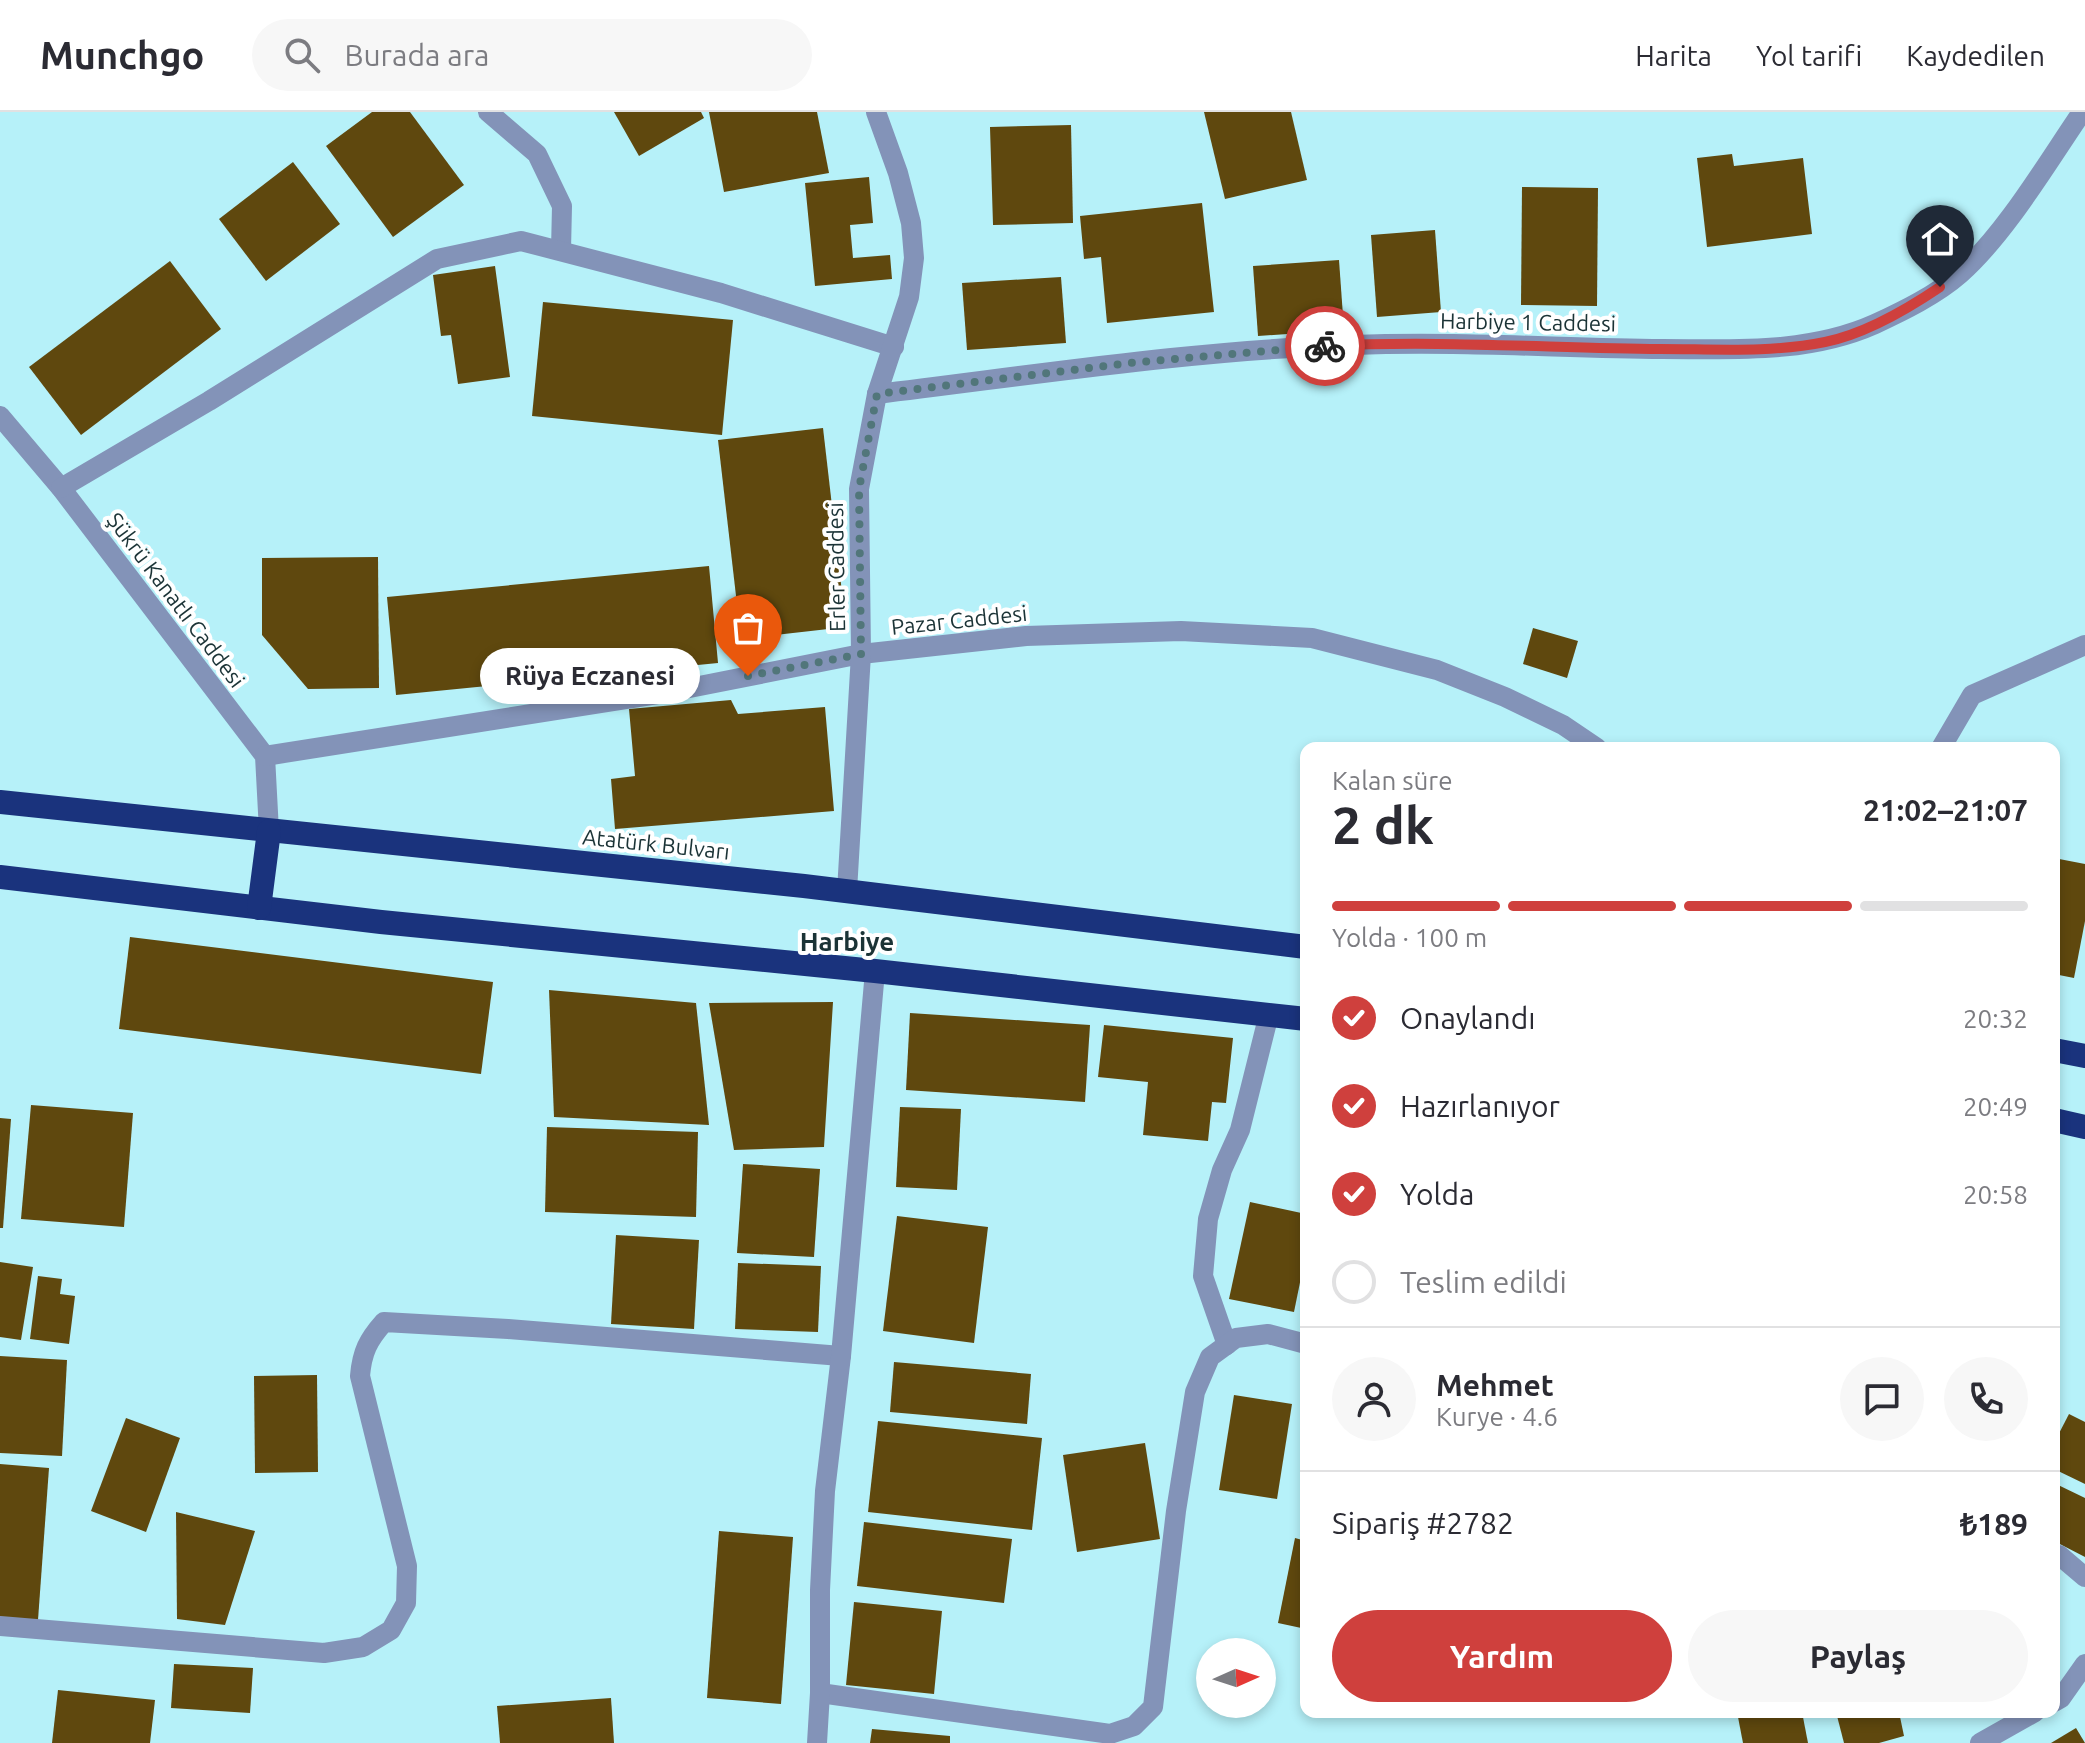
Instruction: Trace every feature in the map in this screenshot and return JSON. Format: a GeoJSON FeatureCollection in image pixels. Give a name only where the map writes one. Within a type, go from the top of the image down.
{"type":"FeatureCollection","features":[{"type":"Feature","properties":{"kind":"highway","name":"Atatürk Bulvarı"},"geometry":{"type":"LineString","coordinates":[[0,802],[847,891],[1300,946]]}},
{"type":"Feature","properties":{"kind":"highway"},"geometry":{"type":"LineString","coordinates":[[259,908],[269,831]]}},
{"type":"Feature","properties":{"kind":"highway"},"geometry":{"type":"LineString","coordinates":[[0,877],[259,908],[1300,1018]]}},
{"type":"Feature","properties":{"kind":"highway"},"geometry":{"type":"LineString","coordinates":[[2060,1051],[2085,1056]]}},
{"type":"Feature","properties":{"kind":"highway"},"geometry":{"type":"LineString","coordinates":[[2060,1121],[2085,1127]]}},
{"type":"Feature","properties":{"kind":"street"},"geometry":{"type":"LineString","coordinates":[[488,112],[537,154],[562,206],[561,250]]}},
{"type":"Feature","properties":{"kind":"street","name":"Erler Caddesi"},"geometry":{"type":"LineString","coordinates":[[847,891],[861,654],[859,489],[877,394],[909,297],[914,258],[911,223],[898,173],[876,112]]}},
{"type":"Feature","properties":{"kind":"street","name":"Harbiye 1 Caddesi"},"geometry":{"type":"LineString","coordinates":[[877,394],[1282,348],[1407,343],[1548,348],[1752,349],[1826,342],[1874,324],[1921,300],[1959,275],[1997,232],[2082,112]]}},
{"type":"Feature","properties":{"kind":"street"},"geometry":{"type":"LineString","coordinates":[[61,488],[209,401],[437,259],[521,241],[721,293],[894,347]]}},
{"type":"Feature","properties":{"kind":"street","name":"Şükrü Kanatlı Caddesi"},"geometry":{"type":"LineString","coordinates":[[0,416],[61,488],[265,756]]}},
{"type":"Feature","properties":{"kind":"street","name":"Pazar Caddesi"},"geometry":{"type":"LineString","coordinates":[[265,756],[664,693],[861,654],[1026,636],[1181,631],[1312,638],[1437,670],[1505,697],[1563,725],[1588,742]]}},
{"type":"Feature","properties":{"kind":"street"},"geometry":{"type":"LineString","coordinates":[[1945,742],[1972,695],[2085,645]]}},
{"type":"Feature","properties":{"kind":"street"},"geometry":{"type":"LineString","coordinates":[[265,756],[269,831]]}},
{"type":"Feature","properties":{"kind":"street"},"geometry":{"type":"LineString","coordinates":[[817,1743],[825,1491],[841,1356],[875,971]]}},
{"type":"Feature","properties":{"kind":"street"},"geometry":{"type":"LineString","coordinates":[[1227,1345],[1203,1276],[1208,1219],[1222,1170],[1240,1130],[1269,1014]]}},
{"type":"Feature","properties":{"kind":"street"},"geometry":{"type":"LineString","coordinates":[[0,1626],[324,1653],[363,1647],[391,1630],[406,1603],[407,1566],[360,1376],[361,1356],[369,1338],[384,1322],[841,1356]]}},
{"type":"Feature","properties":{"kind":"street"},"geometry":{"type":"LineString","coordinates":[[820,1693],[1099,1733],[1110,1734],[1134,1726],[1153,1707],[1176,1511],[1195,1392],[1210,1357],[1236,1338],[1268,1334],[1300,1342]]}},
{"type":"Feature","properties":{"kind":"street"},"geometry":{"type":"LineString","coordinates":[[2060,1556],[2085,1577]]}},
{"type":"Feature","properties":{"kind":"street"},"geometry":{"type":"LineString","coordinates":[[2060,1699],[2085,1664]]}},
{"type":"Feature","properties":{"kind":"street"},"geometry":{"type":"LineString","coordinates":[[1980,1743],[2024,1718]]}},
{"type":"Feature","properties":{"kind":"building"},"geometry":{"type":"Polygon","coordinates":[[[372,112],[410,112],[464,185],[393,237],[326,146],[372,112]]]}},
{"type":"Feature","properties":{"kind":"building"},"geometry":{"type":"Polygon","coordinates":[[[614,112],[701,112],[704,118],[639,156],[614,112]]]}},
{"type":"Feature","properties":{"kind":"building"},"geometry":{"type":"Polygon","coordinates":[[[709,112],[817,112],[829,173],[724,192],[709,112]]]}},
{"type":"Feature","properties":{"kind":"building"},"geometry":{"type":"Polygon","coordinates":[[[1204,112],[1291,112],[1307,180],[1225,199],[1204,112]]]}},
{"type":"Feature","properties":{"kind":"building"},"geometry":{"type":"Polygon","coordinates":[[[1071,125],[1073,223],[993,225],[990,127],[1071,125]]]}},
{"type":"Feature","properties":{"kind":"building"},"geometry":{"type":"Polygon","coordinates":[[[1732,154],[1734,166],[1803,158],[1812,234],[1707,247],[1697,158],[1732,154]]]}},
{"type":"Feature","properties":{"kind":"building"},"geometry":{"type":"Polygon","coordinates":[[[293,162],[340,224],[266,281],[219,219],[293,162]]]}},
{"type":"Feature","properties":{"kind":"building"},"geometry":{"type":"Polygon","coordinates":[[[869,177],[873,223],[850,225],[853,258],[890,255],[892,279],[815,286],[805,183],[869,177]]]}},
{"type":"Feature","properties":{"kind":"building"},"geometry":{"type":"Polygon","coordinates":[[[1522,187],[1598,188],[1597,306],[1521,305],[1522,187]]]}},
{"type":"Feature","properties":{"kind":"building"},"geometry":{"type":"Polygon","coordinates":[[[1202,203],[1214,312],[1107,323],[1101,257],[1084,259],[1080,216],[1202,203]]]}},
{"type":"Feature","properties":{"kind":"building"},"geometry":{"type":"Polygon","coordinates":[[[1435,230],[1441,312],[1377,317],[1371,235],[1435,230]]]}},
{"type":"Feature","properties":{"kind":"building"},"geometry":{"type":"Polygon","coordinates":[[[1339,260],[1344,330],[1258,336],[1253,266],[1339,260]]]}},
{"type":"Feature","properties":{"kind":"building"},"geometry":{"type":"Polygon","coordinates":[[[170,261],[221,329],[81,435],[29,367],[170,261]]]}},
{"type":"Feature","properties":{"kind":"building"},"geometry":{"type":"Polygon","coordinates":[[[495,266],[510,377],[458,384],[451,335],[441,336],[433,275],[495,266]]]}},
{"type":"Feature","properties":{"kind":"building"},"geometry":{"type":"Polygon","coordinates":[[[1061,277],[1066,343],[967,350],[962,283],[1061,277]]]}},
{"type":"Feature","properties":{"kind":"building"},"geometry":{"type":"Polygon","coordinates":[[[543,302],[733,320],[722,435],[532,416],[543,302]]]}},
{"type":"Feature","properties":{"kind":"building"},"geometry":{"type":"Polygon","coordinates":[[[823,428],[846,627],[741,639],[718,440],[823,428]]]}},
{"type":"Feature","properties":{"kind":"building"},"geometry":{"type":"Polygon","coordinates":[[[378,557],[379,688],[308,689],[262,635],[262,558],[378,557]]]}},
{"type":"Feature","properties":{"kind":"building"},"geometry":{"type":"Polygon","coordinates":[[[709,566],[718,663],[396,695],[387,597],[709,566]]]}},
{"type":"Feature","properties":{"kind":"building"},"geometry":{"type":"Polygon","coordinates":[[[1533,628],[1578,641],[1567,678],[1523,664],[1533,628]]]}},
{"type":"Feature","properties":{"kind":"building"},"geometry":{"type":"Polygon","coordinates":[[[731,700],[738,714],[825,707],[834,811],[615,829],[611,779],[635,776],[629,709],[731,700]]]}},
{"type":"Feature","properties":{"kind":"building"},"geometry":{"type":"Polygon","coordinates":[[[2060,859],[2085,864],[2085,921],[2074,978],[2060,975],[2060,859]]]}},
{"type":"Feature","properties":{"kind":"building"},"geometry":{"type":"Polygon","coordinates":[[[130,937],[493,982],[481,1074],[119,1029],[130,937]]]}},
{"type":"Feature","properties":{"kind":"building"},"geometry":{"type":"Polygon","coordinates":[[[549,990],[696,1003],[709,1125],[554,1117],[549,990]]]}},
{"type":"Feature","properties":{"kind":"building"},"geometry":{"type":"Polygon","coordinates":[[[833,1002],[824,1147],[734,1150],[709,1003],[833,1002]]]}},
{"type":"Feature","properties":{"kind":"building"},"geometry":{"type":"Polygon","coordinates":[[[910,1013],[1090,1025],[1085,1102],[906,1090],[910,1013]]]}},
{"type":"Feature","properties":{"kind":"building"},"geometry":{"type":"Polygon","coordinates":[[[1104,1025],[1233,1038],[1226,1103],[1212,1102],[1208,1141],[1143,1135],[1148,1082],[1098,1077],[1104,1025]]]}},
{"type":"Feature","properties":{"kind":"building"},"geometry":{"type":"Polygon","coordinates":[[[31,1105],[133,1113],[124,1227],[21,1219],[31,1105]]]}},
{"type":"Feature","properties":{"kind":"building"},"geometry":{"type":"Polygon","coordinates":[[[900,1107],[961,1109],[957,1190],[896,1187],[900,1107]]]}},
{"type":"Feature","properties":{"kind":"building"},"geometry":{"type":"Polygon","coordinates":[[[0,1118],[11,1119],[3,1228],[0,1228],[0,1118]]]}},
{"type":"Feature","properties":{"kind":"building"},"geometry":{"type":"Polygon","coordinates":[[[547,1127],[698,1132],[696,1217],[545,1212],[547,1127]]]}},
{"type":"Feature","properties":{"kind":"building"},"geometry":{"type":"Polygon","coordinates":[[[743,1164],[820,1169],[814,1257],[737,1253],[743,1164]]]}},
{"type":"Feature","properties":{"kind":"building"},"geometry":{"type":"Polygon","coordinates":[[[1250,1202],[1300,1213],[1300,1282],[1294,1312],[1229,1299],[1250,1202]]]}},
{"type":"Feature","properties":{"kind":"building"},"geometry":{"type":"Polygon","coordinates":[[[897,1216],[988,1227],[974,1343],[883,1331],[897,1216]]]}},
{"type":"Feature","properties":{"kind":"building"},"geometry":{"type":"Polygon","coordinates":[[[616,1235],[699,1240],[694,1329],[611,1324],[616,1235]]]}},
{"type":"Feature","properties":{"kind":"building"},"geometry":{"type":"Polygon","coordinates":[[[0,1262],[33,1267],[21,1340],[0,1337],[0,1262]]]}},
{"type":"Feature","properties":{"kind":"building"},"geometry":{"type":"Polygon","coordinates":[[[738,1263],[821,1266],[818,1332],[735,1329],[738,1263]]]}},
{"type":"Feature","properties":{"kind":"building"},"geometry":{"type":"Polygon","coordinates":[[[38,1276],[62,1279],[60,1294],[75,1296],[69,1344],[30,1339],[38,1276]]]}},
{"type":"Feature","properties":{"kind":"building"},"geometry":{"type":"Polygon","coordinates":[[[0,1356],[67,1360],[62,1456],[0,1453],[0,1356]]]}},
{"type":"Feature","properties":{"kind":"building"},"geometry":{"type":"Polygon","coordinates":[[[894,1362],[1031,1374],[1027,1424],[890,1412],[894,1362]]]}},
{"type":"Feature","properties":{"kind":"building"},"geometry":{"type":"Polygon","coordinates":[[[317,1375],[318,1472],[255,1473],[254,1376],[317,1375]]]}},
{"type":"Feature","properties":{"kind":"building"},"geometry":{"type":"Polygon","coordinates":[[[1234,1395],[1292,1404],[1277,1499],[1219,1490],[1234,1395]]]}},
{"type":"Feature","properties":{"kind":"building"},"geometry":{"type":"Polygon","coordinates":[[[2069,1414],[2085,1422],[2085,1484],[2060,1472],[2060,1431],[2069,1414]]]}},
{"type":"Feature","properties":{"kind":"building"},"geometry":{"type":"Polygon","coordinates":[[[126,1418],[180,1438],[146,1532],[91,1511],[126,1418]]]}},
{"type":"Feature","properties":{"kind":"building"},"geometry":{"type":"Polygon","coordinates":[[[878,1421],[1042,1438],[1032,1530],[868,1512],[878,1421]]]}},
{"type":"Feature","properties":{"kind":"building"},"geometry":{"type":"Polygon","coordinates":[[[1145,1443],[1160,1539],[1077,1552],[1063,1455],[1145,1443]]]}},
{"type":"Feature","properties":{"kind":"building"},"geometry":{"type":"Polygon","coordinates":[[[0,1464],[49,1468],[38,1620],[0,1617],[0,1464]]]}},
{"type":"Feature","properties":{"kind":"building"},"geometry":{"type":"Polygon","coordinates":[[[2060,1486],[2085,1498],[2085,1557],[2060,1544],[2060,1486]]]}},
{"type":"Feature","properties":{"kind":"building"},"geometry":{"type":"Polygon","coordinates":[[[176,1512],[255,1531],[225,1625],[177,1619],[176,1512]]]}},
{"type":"Feature","properties":{"kind":"building"},"geometry":{"type":"Polygon","coordinates":[[[864,1522],[1012,1539],[1004,1603],[857,1586],[864,1522]]]}},
{"type":"Feature","properties":{"kind":"building"},"geometry":{"type":"Polygon","coordinates":[[[719,1531],[793,1537],[781,1704],[707,1698],[719,1531]]]}},
{"type":"Feature","properties":{"kind":"building"},"geometry":{"type":"Polygon","coordinates":[[[1295,1538],[1300,1539],[1300,1628],[1278,1623],[1295,1538]]]}},
{"type":"Feature","properties":{"kind":"building"},"geometry":{"type":"Polygon","coordinates":[[[854,1602],[942,1611],[934,1694],[846,1685],[854,1602]]]}},
{"type":"Feature","properties":{"kind":"building"},"geometry":{"type":"Polygon","coordinates":[[[174,1664],[253,1668],[250,1713],[171,1708],[174,1664]]]}},
{"type":"Feature","properties":{"kind":"building"},"geometry":{"type":"Polygon","coordinates":[[[58,1690],[155,1700],[150,1743],[52,1743],[58,1690]]]}},
{"type":"Feature","properties":{"kind":"building"},"geometry":{"type":"Polygon","coordinates":[[[611,1698],[614,1743],[500,1743],[497,1706],[611,1698]]]}},
{"type":"Feature","properties":{"kind":"building"},"geometry":{"type":"Polygon","coordinates":[[[1738,1718],[1803,1718],[1808,1743],[1743,1743],[1738,1718]]]}},
{"type":"Feature","properties":{"kind":"building"},"geometry":{"type":"Polygon","coordinates":[[[1838,1718],[1900,1718],[1904,1736],[1879,1743],[1844,1743],[1838,1718]]]}},
{"type":"Feature","properties":{"kind":"building"},"geometry":{"type":"Polygon","coordinates":[[[2076,1728],[2085,1743],[2051,1743],[2076,1728]]]}},
{"type":"Feature","properties":{"kind":"building"},"geometry":{"type":"Polygon","coordinates":[[[872,1729],[950,1736],[950,1743],[870,1743],[872,1729]]]}},
{"type":"Feature","properties":{"kind":"way so far"},"geometry":{"type":"LineString","coordinates":[[748,676],[861,654],[859,489],[877,394],[1130,363],[1325,346]]}},
{"type":"Feature","properties":{"kind":"place","name":"Rüya Eczanesi"},"geometry":{"type":"Point","coordinates":[748,676]}},
{"type":"Feature","properties":{"kind":"district","name":"Harbiye"},"geometry":{"type":"Point","coordinates":[847,942]}},
{"type":"Feature","properties":{"kind":"route"},"geometry":{"type":"LineString","coordinates":[[1325,346],[1407,343],[1548,348],[1752,349],[1826,342],[1874,324],[1940,287]]}}]}
